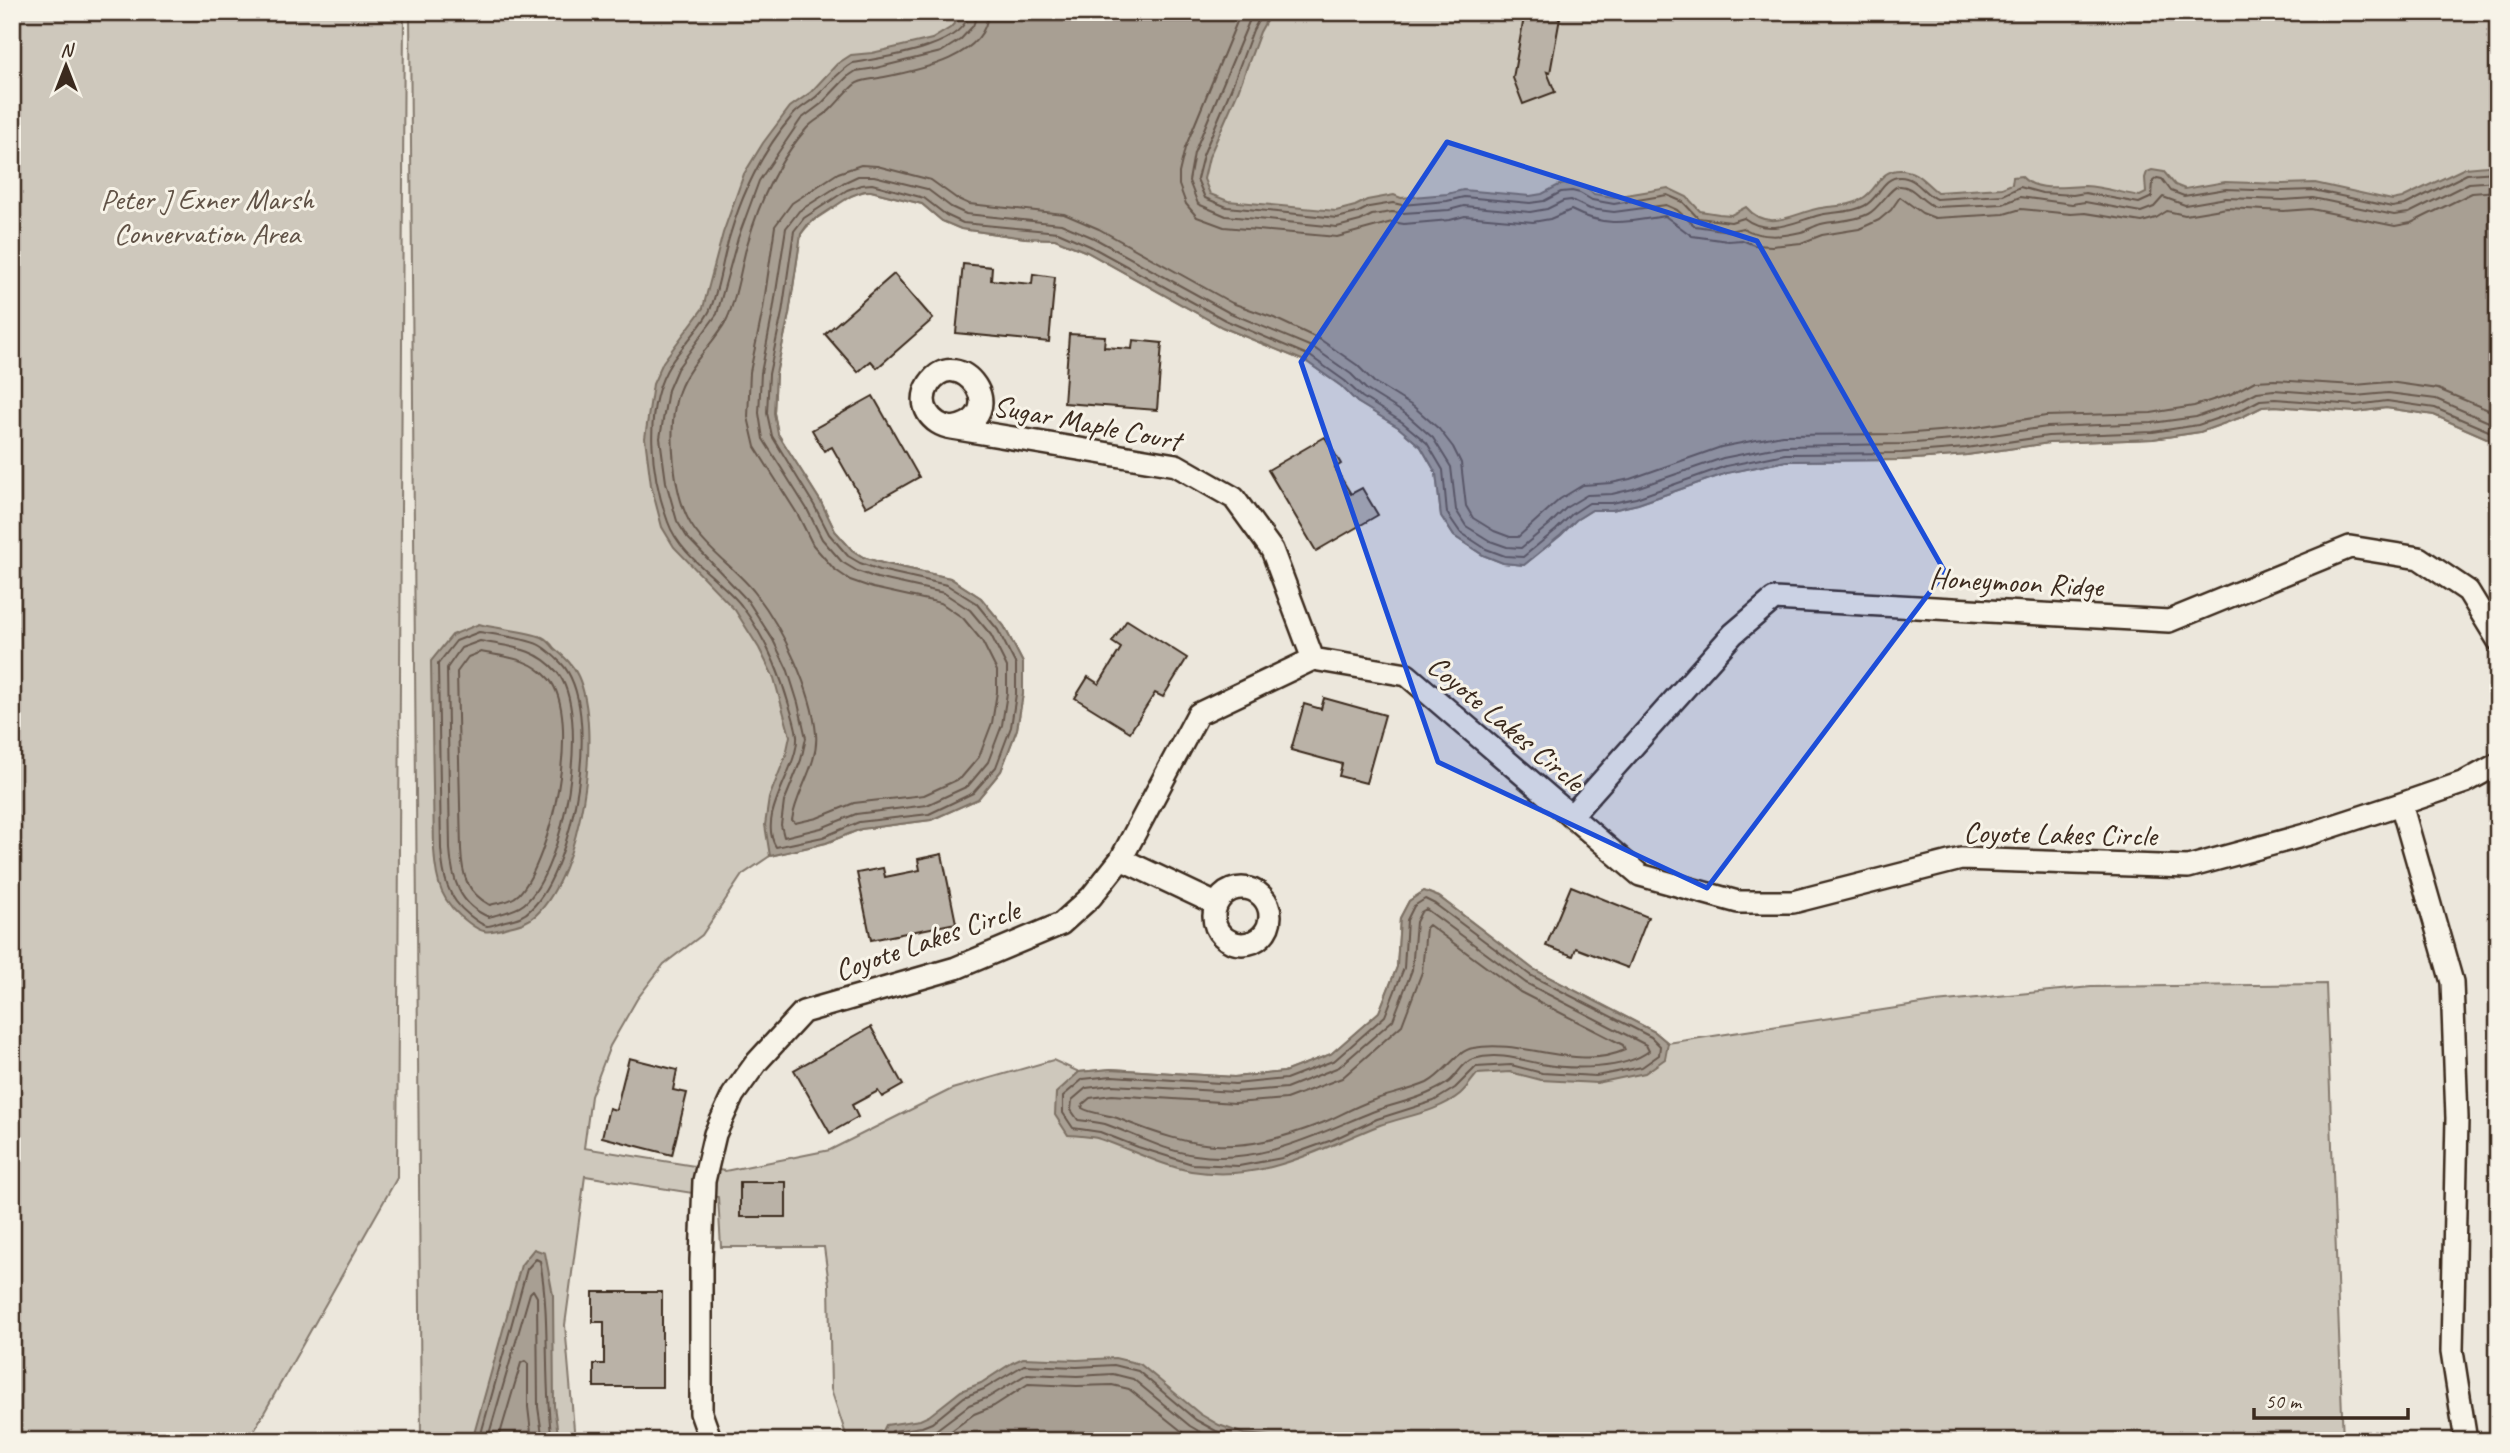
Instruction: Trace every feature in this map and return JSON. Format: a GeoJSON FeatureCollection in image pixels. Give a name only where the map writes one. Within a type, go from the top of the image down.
{"type":"FeatureCollection","features":[{"type":"Feature","properties":{"kind":"street","name":"Sugar Maple Court"},"geometry":{"type":"LineString","coordinates":[[952,429],[1176,465],[1234,498],[1272,550],[1313,659]]}},
{"type":"Feature","properties":{"kind":"street","name":"Honeymoon Ridge"},"geometry":{"type":"LineString","coordinates":[[1571,816],[1733,634],[1774,599],[2169,621],[2350,547],[2419,558],[2468,591],[2498,640]]}},
{"type":"Feature","properties":{"kind":"street","name":"Coyote Lakes Circle"},"geometry":{"type":"LineString","coordinates":[[712,1441],[701,1413],[704,1181],[715,1134],[733,1095],[756,1063],[803,1012],[957,968],[1061,924],[1091,897],[1121,859],[1198,714],[1313,659],[1406,675],[1640,875],[1738,902],[1793,902],[1961,859],[2188,867],[2309,834],[2401,804],[2465,782],[2498,764]]}},
{"type":"Feature","properties":{"kind":"street"},"geometry":{"type":"LineString","coordinates":[[2401,804],[2452,982],[2457,1118],[2452,1351],[2466,1441]]}},
{"type":"Feature","properties":{"kind":"street"},"geometry":{"type":"LineString","coordinates":[[1121,859],[1216,904]]}},
{"type":"Feature","properties":{"kind":"highlighted area"},"geometry":{"type":"Polygon","coordinates":[[[1447,142],[1757,241],[1945,572],[1707,888],[1438,762],[1301,362],[1447,142]]]}},
{"type":"Feature","properties":{"kind":"green space","name":"Peter J Exner Marsh Convervation Area"},"geometry":{"type":"Polygon","coordinates":[[[12,12],[404,12],[397,1178],[248,1441],[12,1441],[12,12]]]}},
{"type":"Feature","properties":{"kind":"green space"},"geometry":{"type":"Polygon","coordinates":[[[410,12],[2498,12],[2498,443],[2434,415],[2386,408],[2356,412],[2275,406],[2262,407],[2200,432],[2153,439],[2049,443],[1967,455],[1902,460],[1786,461],[1727,473],[1638,504],[1612,510],[1592,510],[1576,520],[1524,565],[1503,563],[1483,555],[1454,536],[1441,516],[1436,473],[1421,447],[1398,427],[1357,402],[1341,386],[1307,362],[1222,327],[1087,252],[1055,239],[1025,238],[961,229],[942,221],[922,204],[871,191],[843,200],[823,213],[801,234],[789,314],[776,374],[774,413],[778,434],[821,502],[835,531],[852,550],[882,563],[950,578],[981,598],[1004,626],[1023,663],[1023,694],[1017,729],[1001,771],[978,799],[931,820],[861,829],[826,843],[770,856],[742,875],[702,935],[664,964],[637,999],[610,1046],[591,1096],[584,1148],[725,1171],[830,1150],[952,1089],[1053,1060],[1079,1072],[1111,1069],[1234,1077],[1284,1072],[1331,1054],[1379,1012],[1397,967],[1400,918],[1409,901],[1424,891],[1439,897],[1533,969],[1655,1032],[1668,1043],[1935,1002],[2091,987],[2326,984],[2343,1441],[848,1441],[831,1389],[829,1284],[824,1247],[721,1247],[718,1197],[585,1176],[565,1325],[575,1441],[421,1441],[410,12]]]}},
{"type":"Feature","properties":{"kind":"water"},"geometry":{"type":"Polygon","coordinates":[[[965,12],[1271,12],[1260,32],[1209,157],[1204,179],[1210,194],[1228,201],[1336,211],[1367,200],[1394,195],[1401,198],[1463,190],[1530,196],[1542,194],[1559,185],[1572,184],[1582,186],[1594,194],[1614,197],[1668,188],[1687,197],[1700,211],[1731,215],[1746,207],[1762,219],[1780,220],[1816,209],[1858,201],[1887,173],[1900,170],[1916,175],[1937,192],[2002,188],[2012,184],[2013,177],[2021,176],[2043,187],[2085,186],[2140,196],[2146,193],[2145,178],[2147,172],[2152,170],[2164,172],[2175,185],[2185,189],[2225,182],[2315,183],[2392,200],[2402,198],[2465,168],[2498,165],[2498,443],[2434,415],[2386,408],[2356,412],[2275,406],[2262,407],[2200,432],[2153,439],[2049,443],[1967,455],[1902,460],[1786,461],[1727,473],[1638,504],[1612,510],[1592,510],[1576,520],[1524,565],[1503,563],[1483,555],[1454,536],[1441,516],[1436,473],[1421,447],[1398,427],[1357,402],[1341,386],[1307,362],[1222,327],[1087,252],[1055,239],[1025,238],[961,229],[942,221],[922,204],[864,191],[851,196],[808,224],[801,234],[789,314],[776,374],[774,413],[778,434],[821,502],[835,531],[852,550],[882,563],[950,578],[981,598],[1004,626],[1023,663],[1023,694],[1017,729],[1001,771],[978,799],[931,820],[861,829],[826,843],[770,856],[765,825],[769,798],[786,755],[790,736],[774,678],[759,648],[735,610],[674,547],[662,527],[651,485],[645,438],[653,384],[663,362],[703,308],[723,233],[744,174],[790,107],[811,92],[837,64],[851,55],[872,53],[932,39],[950,28],[965,12]]]}},
{"type":"Feature","properties":{"kind":"water"},"geometry":{"type":"Polygon","coordinates":[[[479,624],[542,637],[564,657],[578,676],[585,700],[588,731],[588,765],[576,835],[552,895],[536,915],[528,920],[488,931],[469,923],[446,900],[436,873],[434,850],[431,661],[452,635],[479,624]]]}},
{"type":"Feature","properties":{"kind":"water"},"geometry":{"type":"Polygon","coordinates":[[[1424,891],[1439,897],[1533,969],[1655,1032],[1668,1043],[1665,1059],[1645,1073],[1597,1083],[1541,1080],[1510,1072],[1477,1074],[1460,1094],[1442,1105],[1380,1125],[1289,1162],[1242,1172],[1191,1171],[1156,1161],[1100,1139],[1068,1135],[1055,1115],[1056,1093],[1079,1072],[1111,1069],[1234,1077],[1284,1072],[1331,1054],[1379,1012],[1397,967],[1400,918],[1409,901],[1424,891]]]}},
{"type":"Feature","properties":{"kind":"water"},"geometry":{"type":"Polygon","coordinates":[[[534,1249],[545,1253],[553,1295],[554,1406],[559,1441],[472,1441],[521,1265],[534,1249]]]}},
{"type":"Feature","properties":{"kind":"water"},"geometry":{"type":"Polygon","coordinates":[[[1023,1358],[1115,1358],[1140,1364],[1200,1414],[1219,1425],[1244,1434],[1287,1441],[878,1441],[886,1425],[929,1416],[961,1391],[981,1383],[1023,1358]]]}},
{"type":"Feature","properties":{"kind":"building"},"geometry":{"type":"Polygon","coordinates":[[[1525,12],[1562,12],[1558,18],[1550,73],[1547,72],[1555,92],[1523,104],[1513,78],[1525,12]]]}},
{"type":"Feature","properties":{"kind":"building"},"geometry":{"type":"Polygon","coordinates":[[[963,264],[992,267],[991,280],[1032,284],[1033,274],[1055,277],[1049,342],[956,333],[963,264]]]}},
{"type":"Feature","properties":{"kind":"building"},"geometry":{"type":"Polygon","coordinates":[[[894,274],[933,319],[877,368],[871,361],[858,372],[825,334],[894,274]]]}},
{"type":"Feature","properties":{"kind":"building"},"geometry":{"type":"Polygon","coordinates":[[[1069,334],[1105,336],[1104,347],[1132,349],[1133,340],[1162,343],[1157,410],[1064,403],[1069,334]]]}},
{"type":"Feature","properties":{"kind":"building"},"geometry":{"type":"Polygon","coordinates":[[[873,396],[919,477],[866,507],[832,447],[824,451],[812,430],[873,396]]]}},
{"type":"Feature","properties":{"kind":"building"},"geometry":{"type":"Polygon","coordinates":[[[1325,437],[1341,464],[1335,468],[1351,494],[1362,488],[1378,515],[1316,551],[1268,470],[1325,437]]]}},
{"type":"Feature","properties":{"kind":"building"},"geometry":{"type":"Polygon","coordinates":[[[1127,620],[1187,658],[1163,697],[1155,693],[1130,732],[1075,698],[1088,677],[1099,684],[1121,648],[1112,642],[1127,620]]]}},
{"type":"Feature","properties":{"kind":"building"},"geometry":{"type":"Polygon","coordinates":[[[1324,698],[1385,715],[1366,783],[1339,776],[1342,764],[1291,750],[1304,704],[1321,709],[1324,698]]]}},
{"type":"Feature","properties":{"kind":"building"},"geometry":{"type":"Polygon","coordinates":[[[942,854],[956,923],[871,940],[857,873],[883,868],[885,877],[920,870],[918,859],[942,854]]]}},
{"type":"Feature","properties":{"kind":"building"},"geometry":{"type":"Polygon","coordinates":[[[1571,886],[1648,917],[1628,968],[1576,948],[1573,956],[1546,946],[1571,886]]]}},
{"type":"Feature","properties":{"kind":"building"},"geometry":{"type":"Polygon","coordinates":[[[871,1027],[903,1085],[882,1097],[878,1091],[852,1105],[858,1117],[830,1133],[794,1070],[871,1027]]]}},
{"type":"Feature","properties":{"kind":"building"},"geometry":{"type":"Polygon","coordinates":[[[629,1058],[677,1070],[673,1090],[687,1093],[672,1155],[602,1137],[609,1108],[616,1110],[629,1058]]]}},
{"type":"Feature","properties":{"kind":"building"},"geometry":{"type":"Polygon","coordinates":[[[740,1182],[786,1182],[786,1217],[740,1217],[740,1182]]]}},
{"type":"Feature","properties":{"kind":"building"},"geometry":{"type":"Polygon","coordinates":[[[593,1292],[662,1292],[662,1387],[594,1387],[594,1364],[604,1364],[604,1322],[593,1322],[593,1292]]]}}]}
